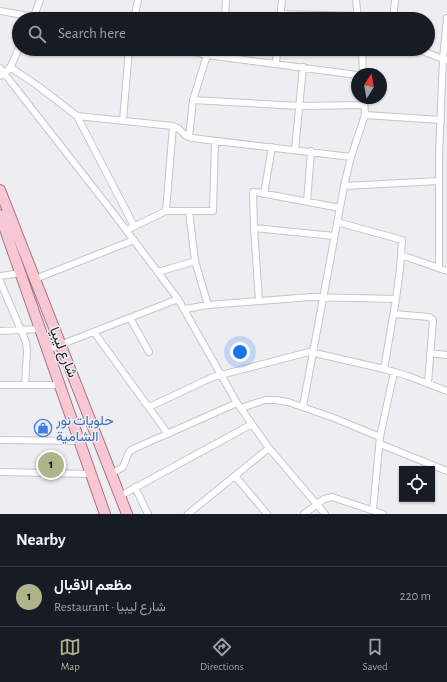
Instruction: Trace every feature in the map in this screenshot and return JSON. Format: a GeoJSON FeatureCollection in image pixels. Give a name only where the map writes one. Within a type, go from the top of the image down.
{"type":"FeatureCollection","features":[{"type":"Feature","properties":{"kind":"main road","name":"شارع ليبيا"},"geometry":{"type":"LineString","coordinates":[[0,190],[127,514]]}},
{"type":"Feature","properties":{"kind":"main road","name":"شارع ليبيا"},"geometry":{"type":"LineString","coordinates":[[0,215],[105,514]]}},
{"type":"Feature","properties":{"kind":"street"},"geometry":{"type":"LineString","coordinates":[[35,12],[40,0]]}},
{"type":"Feature","properties":{"kind":"street"},"geometry":{"type":"LineString","coordinates":[[135,12],[138,0]]}},
{"type":"Feature","properties":{"kind":"street"},"geometry":{"type":"LineString","coordinates":[[226,0],[226,12]]}},
{"type":"Feature","properties":{"kind":"street"},"geometry":{"type":"LineString","coordinates":[[280,12],[282,0]]}},
{"type":"Feature","properties":{"kind":"street"},"geometry":{"type":"LineString","coordinates":[[356,0],[357,12]]}},
{"type":"Feature","properties":{"kind":"street"},"geometry":{"type":"LineString","coordinates":[[394,12],[395,0]]}},
{"type":"Feature","properties":{"kind":"street"},"geometry":{"type":"LineString","coordinates":[[0,11],[12,14]]}},
{"type":"Feature","properties":{"kind":"street"},"geometry":{"type":"LineString","coordinates":[[439,268],[439,155],[447,18]]}},
{"type":"Feature","properties":{"kind":"street"},"geometry":{"type":"LineString","coordinates":[[3,75],[10,67],[15,56]]}},
{"type":"Feature","properties":{"kind":"street"},"geometry":{"type":"LineString","coordinates":[[123,120],[128,56]]}},
{"type":"Feature","properties":{"kind":"street"},"geometry":{"type":"LineString","coordinates":[[189,137],[193,100],[207,56]]}},
{"type":"Feature","properties":{"kind":"street"},"geometry":{"type":"LineString","coordinates":[[216,56],[351,74]]}},
{"type":"Feature","properties":{"kind":"street"},"geometry":{"type":"LineString","coordinates":[[276,64],[277,56]]}},
{"type":"Feature","properties":{"kind":"street"},"geometry":{"type":"LineString","coordinates":[[362,56],[363,68]]}},
{"type":"Feature","properties":{"kind":"street"},"geometry":{"type":"LineString","coordinates":[[435,56],[445,60]]}},
{"type":"Feature","properties":{"kind":"street"},"geometry":{"type":"LineString","coordinates":[[10,67],[58,101],[76,116],[134,226]]}},
{"type":"Feature","properties":{"kind":"street"},"geometry":{"type":"LineString","coordinates":[[295,150],[303,67]]}},
{"type":"Feature","properties":{"kind":"street"},"geometry":{"type":"LineString","coordinates":[[0,68],[3,75],[127,230],[178,299],[239,406],[269,448],[325,514]]}},
{"type":"Feature","properties":{"kind":"street"},"geometry":{"type":"LineString","coordinates":[[193,100],[299,106],[351,102]]}},
{"type":"Feature","properties":{"kind":"street"},"geometry":{"type":"LineString","coordinates":[[303,406],[344,186],[351,157],[365,115],[364,104]]}},
{"type":"Feature","properties":{"kind":"street"},"geometry":{"type":"LineString","coordinates":[[365,115],[441,120]]}},
{"type":"Feature","properties":{"kind":"street"},"geometry":{"type":"LineString","coordinates":[[76,116],[173,126],[189,137],[351,157]]}},
{"type":"Feature","properties":{"kind":"street"},"geometry":{"type":"LineString","coordinates":[[166,211],[173,126]]}},
{"type":"Feature","properties":{"kind":"street"},"geometry":{"type":"LineString","coordinates":[[127,230],[166,211],[213,211],[215,141]]}},
{"type":"Feature","properties":{"kind":"street"},"geometry":{"type":"LineString","coordinates":[[264,194],[272,147]]}},
{"type":"Feature","properties":{"kind":"street"},"geometry":{"type":"LineString","coordinates":[[307,202],[311,151]]}},
{"type":"Feature","properties":{"kind":"street"},"geometry":{"type":"LineString","coordinates":[[439,155],[447,156]]}},
{"type":"Feature","properties":{"kind":"street"},"geometry":{"type":"LineString","coordinates":[[344,186],[439,181]]}},
{"type":"Feature","properties":{"kind":"street"},"geometry":{"type":"LineString","coordinates":[[259,301],[253,194],[255,192],[340,208]]}},
{"type":"Feature","properties":{"kind":"street"},"geometry":{"type":"LineString","coordinates":[[189,211],[195,261],[208,306]]}},
{"type":"Feature","properties":{"kind":"street"},"geometry":{"type":"LineString","coordinates":[[440,221],[447,220]]}},
{"type":"Feature","properties":{"kind":"street"},"geometry":{"type":"LineString","coordinates":[[338,222],[400,240],[402,242],[394,314],[384,369]]}},
{"type":"Feature","properties":{"kind":"street"},"geometry":{"type":"LineString","coordinates":[[254,228],[334,236]]}},
{"type":"Feature","properties":{"kind":"street"},"geometry":{"type":"LineString","coordinates":[[35,279],[134,240]]}},
{"type":"Feature","properties":{"kind":"street"},"geometry":{"type":"LineString","coordinates":[[401,255],[447,271]]}},
{"type":"Feature","properties":{"kind":"street"},"geometry":{"type":"LineString","coordinates":[[158,272],[195,261]]}},
{"type":"Feature","properties":{"kind":"street"},"geometry":{"type":"LineString","coordinates":[[0,276],[20,273]]}},
{"type":"Feature","properties":{"kind":"street"},"geometry":{"type":"LineString","coordinates":[[0,281],[22,331],[27,348],[25,386]]}},
{"type":"Feature","properties":{"kind":"street"},"geometry":{"type":"LineString","coordinates":[[185,309],[259,301],[324,297],[396,299]]}},
{"type":"Feature","properties":{"kind":"street"},"geometry":{"type":"LineString","coordinates":[[47,350],[178,299]]}},
{"type":"Feature","properties":{"kind":"street"},"geometry":{"type":"LineString","coordinates":[[394,314],[431,318],[432,320],[428,383]]}},
{"type":"Feature","properties":{"kind":"street"},"geometry":{"type":"LineString","coordinates":[[130,318],[149,352]]}},
{"type":"Feature","properties":{"kind":"street"},"geometry":{"type":"LineString","coordinates":[[0,331],[40,329]]}},
{"type":"Feature","properties":{"kind":"street"},"geometry":{"type":"LineString","coordinates":[[94,332],[168,434]]}},
{"type":"Feature","properties":{"kind":"street"},"geometry":{"type":"LineString","coordinates":[[149,407],[213,377],[250,369],[305,353],[314,353],[384,369],[428,383],[447,391]]}},
{"type":"Feature","properties":{"kind":"street"},"geometry":{"type":"LineString","coordinates":[[430,353],[447,355]]}},
{"type":"Feature","properties":{"kind":"street"},"geometry":{"type":"LineString","coordinates":[[374,510],[380,440],[394,372]]}},
{"type":"Feature","properties":{"kind":"street"},"geometry":{"type":"LineString","coordinates":[[0,385],[60,385]]}},
{"type":"Feature","properties":{"kind":"street"},"geometry":{"type":"LineString","coordinates":[[111,474],[123,467],[129,452],[132,449],[239,406],[270,399],[303,406],[447,471]]}},
{"type":"Feature","properties":{"kind":"street"},"geometry":{"type":"LineString","coordinates":[[120,496],[252,424]]}},
{"type":"Feature","properties":{"kind":"street"},"geometry":{"type":"LineString","coordinates":[[0,440],[80,441]]}},
{"type":"Feature","properties":{"kind":"street"},"geometry":{"type":"LineString","coordinates":[[188,514],[269,448]]}},
{"type":"Feature","properties":{"kind":"street"},"geometry":{"type":"LineString","coordinates":[[0,472],[92,474]]}},
{"type":"Feature","properties":{"kind":"street"},"geometry":{"type":"LineString","coordinates":[[235,476],[267,514]]}},
{"type":"Feature","properties":{"kind":"street"},"geometry":{"type":"LineString","coordinates":[[135,487],[148,514]]}},
{"type":"Feature","properties":{"kind":"street"},"geometry":{"type":"LineString","coordinates":[[304,514],[324,499],[332,497],[383,514]]}},
{"type":"Feature","properties":{"kind":"place","name":"حلويات نور الشامية"},"geometry":{"type":"Point","coordinates":[43,428]}},
{"type":"Feature","properties":{"kind":"place","name":"مظعم الاقبال"},"geometry":{"type":"Point","coordinates":[51,465]}}]}
